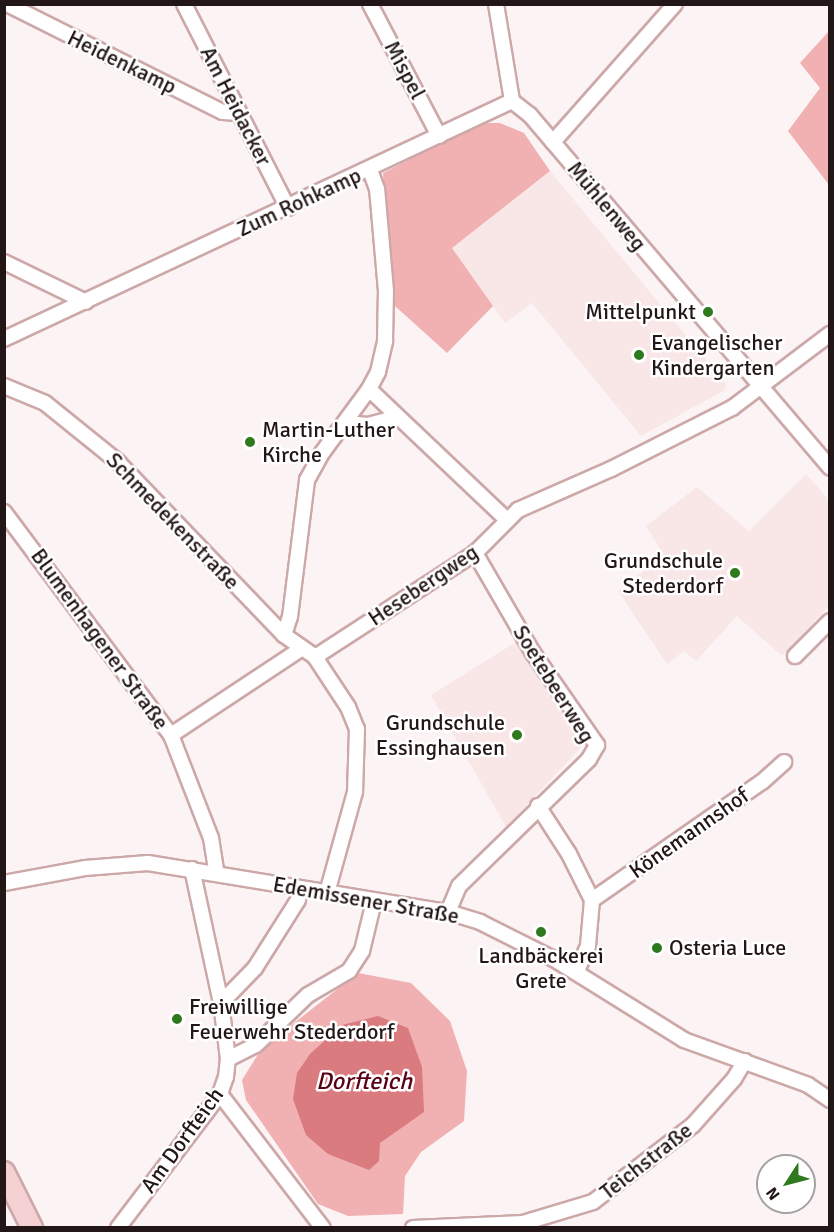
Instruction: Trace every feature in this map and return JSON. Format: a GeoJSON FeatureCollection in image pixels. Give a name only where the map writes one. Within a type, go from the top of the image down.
{"type":"FeatureCollection","features":[{"type":"Feature","properties":{"kind":"street","name":"Heidenkamp"},"geometry":{"type":"LineString","coordinates":[[7,4],[223,112],[239,113]]}},
{"type":"Feature","properties":{"kind":"street","name":"Am Heidacker"},"geometry":{"type":"LineString","coordinates":[[184,4],[288,207]]}},
{"type":"Feature","properties":{"kind":"street","name":"Mispel"},"geometry":{"type":"LineString","coordinates":[[370,4],[440,136]]}},
{"type":"Feature","properties":{"kind":"street"},"geometry":{"type":"LineString","coordinates":[[496,4],[512,101]]}},
{"type":"Feature","properties":{"kind":"street"},"geometry":{"type":"LineString","coordinates":[[553,142],[675,4]]}},
{"type":"Feature","properties":{"kind":"street","name":"Zum Rohkamp"},"geometry":{"type":"LineString","coordinates":[[4,339],[370,170],[512,101]]}},
{"type":"Feature","properties":{"kind":"street","name":"Mühlenweg"},"geometry":{"type":"LineString","coordinates":[[512,101],[553,142],[830,468]]}},
{"type":"Feature","properties":{"kind":"street"},"geometry":{"type":"LineString","coordinates":[[284,635],[290,617],[308,480],[322,453],[346,423],[378,372],[387,318],[377,189],[370,170]]}},
{"type":"Feature","properties":{"kind":"street"},"geometry":{"type":"LineString","coordinates":[[4,262],[86,302]]}},
{"type":"Feature","properties":{"kind":"street","name":"Hesebergweg"},"geometry":{"type":"LineString","coordinates":[[315,657],[475,553],[505,518],[688,431],[762,388],[830,334]]}},
{"type":"Feature","properties":{"kind":"street","name":"Schmedekenstraße"},"geometry":{"type":"LineString","coordinates":[[4,386],[45,403],[118,462],[284,635],[302,649]]}},
{"type":"Feature","properties":{"kind":"street"},"geometry":{"type":"LineString","coordinates":[[369,389],[505,518]]}},
{"type":"Feature","properties":{"kind":"street"},"geometry":{"type":"LineString","coordinates":[[346,423],[368,425],[397,417]]}},
{"type":"Feature","properties":{"kind":"street","name":"Blumenhagener Straße"},"geometry":{"type":"LineString","coordinates":[[4,512],[171,735],[212,838],[218,874]]}},
{"type":"Feature","properties":{"kind":"street","name":"Soetebeerweg"},"geometry":{"type":"LineString","coordinates":[[448,912],[459,886],[538,806],[589,759],[597,745],[533,653],[475,553]]}},
{"type":"Feature","properties":{"kind":"street"},"geometry":{"type":"LineString","coordinates":[[795,656],[830,621]]}},
{"type":"Feature","properties":{"kind":"street"},"geometry":{"type":"LineString","coordinates":[[171,735],[302,649],[315,657],[348,707],[357,729],[355,792],[327,893]]}},
{"type":"Feature","properties":{"kind":"street","name":"Könemannshof"},"geometry":{"type":"LineString","coordinates":[[592,900],[762,782],[784,762]]}},
{"type":"Feature","properties":{"kind":"street"},"geometry":{"type":"LineString","coordinates":[[538,806],[569,854],[592,900],[588,946],[578,972]]}},
{"type":"Feature","properties":{"kind":"street","name":"Edemissener Straße"},"geometry":{"type":"LineString","coordinates":[[4,883],[119,864],[192,869],[448,912],[480,922],[578,972],[684,1040],[745,1060],[808,1085],[830,1100]]}},
{"type":"Feature","properties":{"kind":"street","name":"Am Dorfteich"},"geometry":{"type":"LineString","coordinates":[[117,1227],[220,1094],[228,1059],[221,1004],[192,869]]}},
{"type":"Feature","properties":{"kind":"street"},"geometry":{"type":"LineString","coordinates":[[221,1004],[231,997],[261,960],[298,900],[300,888]]}},
{"type":"Feature","properties":{"kind":"street"},"geometry":{"type":"LineString","coordinates":[[228,1059],[256,1045],[308,995],[349,971],[362,951],[374,901]]}},
{"type":"Feature","properties":{"kind":"street","name":"Teichstraße"},"geometry":{"type":"LineString","coordinates":[[413,1227],[523,1223],[593,1202],[693,1125],[734,1078],[745,1060]]}},
{"type":"Feature","properties":{"kind":"street"},"geometry":{"type":"LineString","coordinates":[[220,1094],[322,1227]]}},
{"type":"Feature","properties":{"kind":"street"},"geometry":{"type":"LineString","coordinates":[[4,1172],[32,1227]]}},
{"type":"Feature","properties":{"kind":"shaded area"},"geometry":{"type":"Polygon","coordinates":[[[829,31],[829,185],[788,131],[820,88],[800,63],[829,31]]]}},
{"type":"Feature","properties":{"kind":"shaded area"},"geometry":{"type":"Polygon","coordinates":[[[481,123],[500,123],[524,133],[550,171],[452,248],[493,306],[447,353],[395,306],[383,173],[481,123]]]}},
{"type":"Feature","properties":{"kind":"shaded area"},"geometry":{"type":"Polygon","coordinates":[[[550,171],[726,384],[725,390],[641,436],[532,303],[505,323],[452,248],[550,171]]]}},
{"type":"Feature","properties":{"kind":"shaded area","name":"Grundschule Stederdorf"},"geometry":{"type":"Polygon","coordinates":[[[806,474],[829,500],[829,606],[782,656],[737,616],[696,661],[684,651],[667,664],[618,591],[664,555],[646,526],[697,487],[749,531],[806,474]]]}},
{"type":"Feature","properties":{"kind":"shaded area","name":"Grundschule Essinghausen"},"geometry":{"type":"Polygon","coordinates":[[[516,642],[586,742],[506,827],[431,695],[516,642]]]}},
{"type":"Feature","properties":{"kind":"shaded area"},"geometry":{"type":"Polygon","coordinates":[[[358,973],[411,983],[450,1021],[467,1071],[464,1121],[421,1152],[405,1176],[403,1214],[348,1216],[318,1204],[246,1100],[242,1080],[262,1048],[358,973]]]}},
{"type":"Feature","properties":{"kind":"water","name":"Dorfteich"},"geometry":{"type":"Polygon","coordinates":[[[378,1016],[408,1028],[422,1067],[424,1112],[380,1143],[379,1161],[369,1170],[328,1154],[306,1135],[293,1099],[297,1073],[310,1054],[342,1025],[378,1016]]]}},
{"type":"Feature","properties":{"kind":"place","name":"Mittelpunkt"},"geometry":{"type":"Point","coordinates":[708,312]}},
{"type":"Feature","properties":{"kind":"place","name":"Evangelischer Kindergarten"},"geometry":{"type":"Point","coordinates":[639,355]}},
{"type":"Feature","properties":{"kind":"place","name":"Martin-Luther Kirche"},"geometry":{"type":"Point","coordinates":[250,442]}},
{"type":"Feature","properties":{"kind":"place","name":"Grundschule Stederdorf"},"geometry":{"type":"Point","coordinates":[735,573]}},
{"type":"Feature","properties":{"kind":"place","name":"Grundschule Essinghausen"},"geometry":{"type":"Point","coordinates":[517,735]}},
{"type":"Feature","properties":{"kind":"place","name":"Landbäckerei Grete"},"geometry":{"type":"Point","coordinates":[541,932]}},
{"type":"Feature","properties":{"kind":"place","name":"Osteria Luce"},"geometry":{"type":"Point","coordinates":[657,948]}},
{"type":"Feature","properties":{"kind":"place","name":"Freiwillige Feuerwehr Stederdorf"},"geometry":{"type":"Point","coordinates":[177,1019]}}]}
